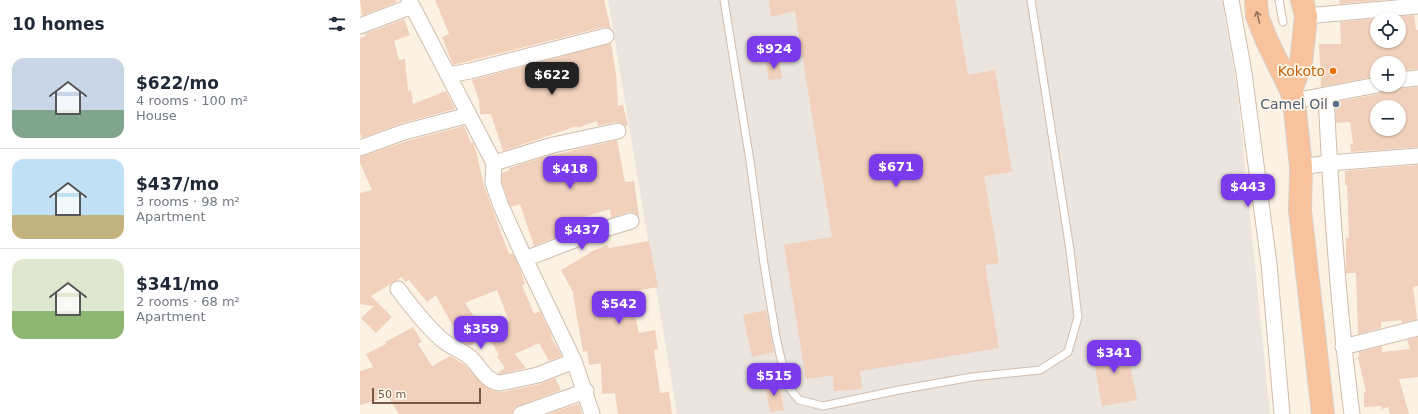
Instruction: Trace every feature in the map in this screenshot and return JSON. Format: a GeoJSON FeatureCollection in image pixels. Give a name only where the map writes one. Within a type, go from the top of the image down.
{"type":"FeatureCollection","features":[{"type":"Feature","properties":{"kind":"highway"},"geometry":{"type":"LineString","coordinates":[[1256,0],[1257,16],[1293,96]]}},
{"type":"Feature","properties":{"kind":"highway"},"geometry":{"type":"LineString","coordinates":[[1267,41],[1282,45],[1304,17]]}},
{"type":"Feature","properties":{"kind":"highway"},"geometry":{"type":"LineString","coordinates":[[1304,17],[1300,63],[1293,96],[1301,167],[1300,210],[1323,414]]}},
{"type":"Feature","properties":{"kind":"street"},"geometry":{"type":"LineString","coordinates":[[1231,0],[1244,73],[1269,264],[1282,414]]}},
{"type":"Feature","properties":{"kind":"street"},"geometry":{"type":"LineString","coordinates":[[360,26],[411,3],[494,163],[493,183],[501,206],[574,361],[586,391],[592,414]]}},
{"type":"Feature","properties":{"kind":"street"},"geometry":{"type":"LineString","coordinates":[[1304,17],[1418,6]]}},
{"type":"Feature","properties":{"kind":"street"},"geometry":{"type":"LineString","coordinates":[[448,75],[470,71],[606,36]]}},
{"type":"Feature","properties":{"kind":"street"},"geometry":{"type":"LineString","coordinates":[[1406,79],[1418,78]]}},
{"type":"Feature","properties":{"kind":"street"},"geometry":{"type":"LineString","coordinates":[[1293,96],[1326,94],[1370,86]]}},
{"type":"Feature","properties":{"kind":"street"},"geometry":{"type":"LineString","coordinates":[[1326,94],[1332,220],[1343,347],[1352,414]]}},
{"type":"Feature","properties":{"kind":"street"},"geometry":{"type":"LineString","coordinates":[[360,148],[404,132],[469,115]]}},
{"type":"Feature","properties":{"kind":"street"},"geometry":{"type":"LineString","coordinates":[[494,163],[553,145],[618,131]]}},
{"type":"Feature","properties":{"kind":"street"},"geometry":{"type":"LineString","coordinates":[[1301,167],[1329,163],[1418,156]]}},
{"type":"Feature","properties":{"kind":"street"},"geometry":{"type":"LineString","coordinates":[[525,259],[595,232],[631,221]]}},
{"type":"Feature","properties":{"kind":"street"},"geometry":{"type":"LineString","coordinates":[[398,289],[410,306],[444,341],[461,350],[489,380],[494,383],[500,384],[538,374],[574,361]]}},
{"type":"Feature","properties":{"kind":"street"},"geometry":{"type":"LineString","coordinates":[[1343,347],[1418,328]]}},
{"type":"Feature","properties":{"kind":"street"},"geometry":{"type":"LineString","coordinates":[[521,414],[586,391]]}},
{"type":"Feature","properties":{"kind":"lane"},"geometry":{"type":"LineString","coordinates":[[724,0],[750,161],[764,264],[776,337],[787,385],[799,400],[823,406],[972,377],[1040,370],[1068,352],[1078,317],[1070,250],[1031,0]]}},
{"type":"Feature","properties":{"kind":"lane"},"geometry":{"type":"LineString","coordinates":[[1279,0],[1283,22]]}},
{"type":"Feature","properties":{"kind":"shaded area"},"geometry":{"type":"Polygon","coordinates":[[[608,0],[1222,0],[1237,88],[1270,414],[677,414],[608,0]]]}},
{"type":"Feature","properties":{"kind":"building"},"geometry":{"type":"Polygon","coordinates":[[[360,0],[396,0],[397,2],[362,16],[360,0]]]}},
{"type":"Feature","properties":{"kind":"building"},"geometry":{"type":"Polygon","coordinates":[[[435,0],[604,0],[611,29],[604,27],[453,65],[442,37],[449,34],[435,0]]]}},
{"type":"Feature","properties":{"kind":"building"},"geometry":{"type":"Polygon","coordinates":[[[769,0],[955,0],[968,75],[995,70],[1012,172],[984,176],[999,263],[985,265],[999,348],[860,371],[862,389],[834,391],[833,375],[806,379],[784,245],[832,237],[795,11],[771,17],[769,0]]]}},
{"type":"Feature","properties":{"kind":"building"},"geometry":{"type":"Polygon","coordinates":[[[1339,0],[1384,0],[1340,4],[1339,0]]]}},
{"type":"Feature","properties":{"kind":"building"},"geometry":{"type":"Polygon","coordinates":[[[1414,15],[1416,30],[1418,30],[1418,69],[1406,70],[1406,56],[1370,56],[1370,77],[1321,87],[1319,44],[1341,44],[1340,22],[1370,19],[1370,48],[1406,48],[1406,16],[1414,15]]]}},
{"type":"Feature","properties":{"kind":"building"},"geometry":{"type":"Polygon","coordinates":[[[404,19],[410,35],[394,41],[399,60],[405,59],[408,91],[411,90],[413,104],[446,91],[455,109],[402,123],[362,138],[360,133],[360,38],[366,36],[365,34],[404,19]]]}},
{"type":"Feature","properties":{"kind":"building"},"geometry":{"type":"Polygon","coordinates":[[[611,43],[616,74],[618,106],[623,105],[628,125],[625,126],[616,122],[598,126],[597,121],[577,128],[577,126],[503,151],[491,114],[480,114],[479,100],[472,80],[611,43]]]}},
{"type":"Feature","properties":{"kind":"building"},"geometry":{"type":"Polygon","coordinates":[[[779,60],[782,78],[769,80],[766,62],[779,60]]]}},
{"type":"Feature","properties":{"kind":"building"},"geometry":{"type":"Polygon","coordinates":[[[1418,87],[1418,147],[1351,152],[1350,144],[1353,144],[1350,122],[1336,123],[1335,102],[1379,94],[1382,92],[1406,92],[1406,88],[1418,87]]]}},
{"type":"Feature","properties":{"kind":"building"},"geometry":{"type":"Polygon","coordinates":[[[464,126],[471,143],[473,142],[484,186],[509,254],[513,253],[520,269],[525,284],[522,285],[534,314],[540,311],[552,336],[551,337],[562,356],[549,361],[539,343],[515,354],[526,368],[500,374],[498,373],[505,368],[497,356],[499,355],[487,334],[509,321],[497,290],[465,303],[487,336],[469,346],[464,342],[449,319],[436,295],[427,302],[409,280],[405,282],[402,277],[371,296],[392,317],[376,333],[361,318],[374,306],[360,304],[360,193],[372,190],[360,163],[360,157],[407,141],[464,126]]]}},
{"type":"Feature","properties":{"kind":"building"},"geometry":{"type":"Polygon","coordinates":[[[617,140],[625,182],[634,181],[639,216],[633,212],[629,212],[611,218],[610,209],[584,217],[587,224],[534,246],[520,204],[511,207],[509,203],[502,182],[502,173],[510,170],[509,168],[541,158],[617,140]]]}},
{"type":"Feature","properties":{"kind":"building"},"geometry":{"type":"Polygon","coordinates":[[[1418,165],[1418,286],[1413,287],[1417,319],[1402,323],[1402,320],[1381,322],[1381,328],[1358,334],[1356,273],[1346,273],[1346,238],[1349,238],[1345,171],[1418,165]]]}},
{"type":"Feature","properties":{"kind":"building"},"geometry":{"type":"Polygon","coordinates":[[[649,241],[658,287],[630,292],[639,333],[655,330],[658,349],[654,350],[660,393],[669,392],[672,414],[618,414],[615,393],[602,394],[601,363],[589,365],[587,351],[583,352],[574,294],[561,270],[590,252],[608,245],[609,248],[649,241]]]}},
{"type":"Feature","properties":{"kind":"building"},"geometry":{"type":"Polygon","coordinates":[[[766,310],[774,352],[752,357],[743,315],[766,310]]]}},
{"type":"Feature","properties":{"kind":"building"},"geometry":{"type":"Polygon","coordinates":[[[413,327],[422,342],[418,344],[432,366],[450,356],[465,365],[481,383],[493,391],[502,392],[540,384],[555,378],[561,390],[518,406],[514,408],[512,414],[399,414],[388,397],[360,405],[360,371],[373,367],[366,354],[386,344],[385,342],[413,327]]]}},
{"type":"Feature","properties":{"kind":"building"},"geometry":{"type":"Polygon","coordinates":[[[1418,337],[1418,377],[1399,379],[1409,414],[1390,414],[1388,407],[1382,409],[1381,406],[1364,407],[1364,392],[1366,392],[1358,357],[1359,352],[1382,346],[1382,352],[1410,349],[1407,340],[1418,337]]]}},
{"type":"Feature","properties":{"kind":"building"},"geometry":{"type":"Polygon","coordinates":[[[1125,342],[1137,400],[1102,406],[1092,348],[1125,342]]]}},
{"type":"Feature","properties":{"kind":"building"},"geometry":{"type":"Polygon","coordinates":[[[779,382],[784,410],[770,412],[765,384],[779,382]]]}},
{"type":"Feature","properties":{"kind":"building"},"geometry":{"type":"Polygon","coordinates":[[[579,404],[582,414],[548,414],[568,407],[579,404]]]}},
{"type":"Feature","properties":{"kind":"place","name":"Kokoto"},"geometry":{"type":"Point","coordinates":[1333,71]}},
{"type":"Feature","properties":{"kind":"place","name":"Camel Oil"},"geometry":{"type":"Point","coordinates":[1336,104]}}]}
